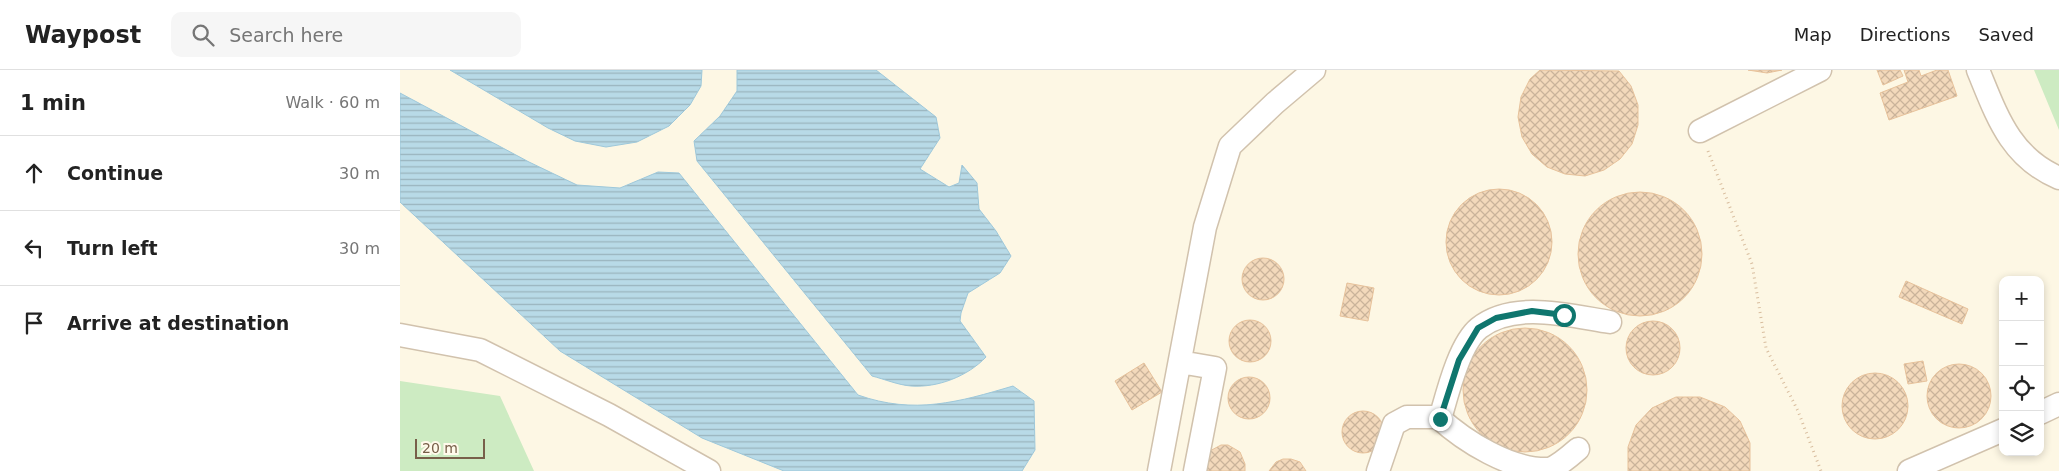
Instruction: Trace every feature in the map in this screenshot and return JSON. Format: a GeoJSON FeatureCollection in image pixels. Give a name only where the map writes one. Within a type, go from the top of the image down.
{"type":"FeatureCollection","features":[{"type":"Feature","properties":{"kind":"lane"},"geometry":{"type":"LineString","coordinates":[[1160,471],[1205,227],[1230,146],[1275,103],[1314,70]]}},
{"type":"Feature","properties":{"kind":"lane"},"geometry":{"type":"LineString","coordinates":[[1700,131],[1820,70]]}},
{"type":"Feature","properties":{"kind":"lane"},"geometry":{"type":"LineString","coordinates":[[1978,70],[2000,124],[2014,145],[2030,162],[2059,178]]}},
{"type":"Feature","properties":{"kind":"lane"},"geometry":{"type":"LineString","coordinates":[[1440,419],[1459,360],[1478,328],[1496,318],[1532,311],[1610,322]]}},
{"type":"Feature","properties":{"kind":"lane"},"geometry":{"type":"LineString","coordinates":[[400,335],[480,350],[609,414],[709,471]]}},
{"type":"Feature","properties":{"kind":"lane"},"geometry":{"type":"LineString","coordinates":[[1180,362],[1215,368],[1195,471]]}},
{"type":"Feature","properties":{"kind":"lane"},"geometry":{"type":"LineString","coordinates":[[2044,411],[2059,404]]}},
{"type":"Feature","properties":{"kind":"lane"},"geometry":{"type":"LineString","coordinates":[[1378,471],[1394,424],[1407,417],[1438,418],[1465,442],[1497,463],[1516,470],[1548,470],[1564,461],[1578,449]]}},
{"type":"Feature","properties":{"kind":"lane"},"geometry":{"type":"LineString","coordinates":[[1909,471],[1999,432]]}},
{"type":"Feature","properties":{"kind":"path"},"geometry":{"type":"LineString","coordinates":[[1700,131],[1752,264],[1766,348],[1798,411],[1821,471]]}},
{"type":"Feature","properties":{"kind":"green space"},"geometry":{"type":"Polygon","coordinates":[[[2034,70],[2059,70],[2059,130],[2034,70]]]}},
{"type":"Feature","properties":{"kind":"green space"},"geometry":{"type":"Polygon","coordinates":[[[400,381],[500,396],[534,471],[400,471],[400,381]]]}},
{"type":"Feature","properties":{"kind":"water"},"geometry":{"type":"Polygon","coordinates":[[[450,70],[702,70],[701,86],[690,105],[669,126],[637,142],[606,147],[575,141],[548,128],[450,70]]]}},
{"type":"Feature","properties":{"kind":"water"},"geometry":{"type":"Polygon","coordinates":[[[737,70],[876,70],[936,117],[940,138],[920,169],[949,187],[959,183],[962,165],[977,183],[979,209],[996,231],[1011,256],[1000,273],[968,293],[961,313],[960,321],[986,357],[979,364],[961,375],[932,385],[906,385],[872,376],[697,161],[694,141],[720,116],[737,91],[737,70]]]}},
{"type":"Feature","properties":{"kind":"water"},"geometry":{"type":"Polygon","coordinates":[[[400,93],[529,162],[577,185],[620,188],[658,172],[679,173],[858,395],[898,404],[936,404],[974,397],[1013,386],[1034,401],[1035,450],[1022,471],[784,471],[702,438],[560,351],[400,202],[400,93]]]}},
{"type":"Feature","properties":{"kind":"building"},"geometry":{"type":"Polygon","coordinates":[[[1540,70],[1619,71],[1631,86],[1638,105],[1638,125],[1632,144],[1620,159],[1604,170],[1585,176],[1565,174],[1547,167],[1532,154],[1522,137],[1518,117],[1521,97],[1530,79],[1540,70]]]}},
{"type":"Feature","properties":{"kind":"building"},"geometry":{"type":"Polygon","coordinates":[[[1748,70],[1782,70],[1767,73],[1748,70]]]}},
{"type":"Feature","properties":{"kind":"building"},"geometry":{"type":"Polygon","coordinates":[[[1877,70],[1900,70],[1903,76],[1883,85],[1877,70]]]}},
{"type":"Feature","properties":{"kind":"building"},"geometry":{"type":"Polygon","coordinates":[[[1904,70],[1919,70],[1921,76],[1937,70],[1948,70],[1957,96],[1889,120],[1880,93],[1908,82],[1904,70]]]}},
{"type":"Feature","properties":{"kind":"building"},"geometry":{"type":"Polygon","coordinates":[[[1499,189],[1519,193],[1537,204],[1548,222],[1552,242],[1548,262],[1537,280],[1519,291],[1499,295],[1479,291],[1461,280],[1450,262],[1446,242],[1450,222],[1461,204],[1479,193],[1499,189]]]}},
{"type":"Feature","properties":{"kind":"building"},"geometry":{"type":"Polygon","coordinates":[[[1640,192],[1664,197],[1675,202],[1684,210],[1692,219],[1697,230],[1702,254],[1697,278],[1692,289],[1684,298],[1675,306],[1664,311],[1640,316],[1616,311],[1605,306],[1596,298],[1588,289],[1583,278],[1578,254],[1583,230],[1588,219],[1596,210],[1605,202],[1616,197],[1640,192]]]}},
{"type":"Feature","properties":{"kind":"building"},"geometry":{"type":"Polygon","coordinates":[[[1259,258],[1267,258],[1278,264],[1284,279],[1278,294],[1267,300],[1259,300],[1248,294],[1242,283],[1242,275],[1248,264],[1259,258]]]}},
{"type":"Feature","properties":{"kind":"building"},"geometry":{"type":"Polygon","coordinates":[[[1906,281],[1968,309],[1962,324],[1899,297],[1906,281]]]}},
{"type":"Feature","properties":{"kind":"building"},"geometry":{"type":"Polygon","coordinates":[[[1347,283],[1374,288],[1368,321],[1340,316],[1347,283]]]}},
{"type":"Feature","properties":{"kind":"building"},"geometry":{"type":"Polygon","coordinates":[[[1246,320],[1254,320],[1265,326],[1271,341],[1265,356],[1254,362],[1246,362],[1235,356],[1229,345],[1229,337],[1235,326],[1246,320]]]}},
{"type":"Feature","properties":{"kind":"building"},"geometry":{"type":"Polygon","coordinates":[[[1653,321],[1663,323],[1672,329],[1678,338],[1680,348],[1678,358],[1672,367],[1663,373],[1653,375],[1643,373],[1634,367],[1628,358],[1626,348],[1628,338],[1634,329],[1643,323],[1653,321]]]}},
{"type":"Feature","properties":{"kind":"building"},"geometry":{"type":"Polygon","coordinates":[[[1525,328],[1549,333],[1560,338],[1569,346],[1577,355],[1582,366],[1587,390],[1582,414],[1577,425],[1569,434],[1560,442],[1549,447],[1525,452],[1501,447],[1490,442],[1481,434],[1473,425],[1468,414],[1463,390],[1468,366],[1473,355],[1481,346],[1490,338],[1501,333],[1525,328]]]}},
{"type":"Feature","properties":{"kind":"building"},"geometry":{"type":"Polygon","coordinates":[[[1923,361],[1927,381],[1908,384],[1904,364],[1923,361]]]}},
{"type":"Feature","properties":{"kind":"building"},"geometry":{"type":"Polygon","coordinates":[[[1144,363],[1162,392],[1132,410],[1115,381],[1144,363]]]}},
{"type":"Feature","properties":{"kind":"building"},"geometry":{"type":"Polygon","coordinates":[[[1959,364],[1971,366],[1982,373],[1989,384],[1991,396],[1989,408],[1982,419],[1971,426],[1959,428],[1947,426],[1936,419],[1929,408],[1927,396],[1929,384],[1936,373],[1947,366],[1959,364]]]}},
{"type":"Feature","properties":{"kind":"building"},"geometry":{"type":"Polygon","coordinates":[[[1875,373],[1888,376],[1898,383],[1905,393],[1908,406],[1905,419],[1898,429],[1888,436],[1875,439],[1862,436],[1852,429],[1845,419],[1842,406],[1845,393],[1852,383],[1862,376],[1875,373]]]}},
{"type":"Feature","properties":{"kind":"building"},"geometry":{"type":"Polygon","coordinates":[[[1245,377],[1253,377],[1264,383],[1270,398],[1264,413],[1253,419],[1245,419],[1234,413],[1228,402],[1228,394],[1234,383],[1245,377]]]}},
{"type":"Feature","properties":{"kind":"building"},"geometry":{"type":"Polygon","coordinates":[[[1676,397],[1700,397],[1725,407],[1740,421],[1750,443],[1750,471],[1628,471],[1628,447],[1636,425],[1652,408],[1676,397]]]}},
{"type":"Feature","properties":{"kind":"building"},"geometry":{"type":"Polygon","coordinates":[[[1363,411],[1378,417],[1384,432],[1378,447],[1363,453],[1348,447],[1342,432],[1348,417],[1363,411]]]}},
{"type":"Feature","properties":{"kind":"building"},"geometry":{"type":"Polygon","coordinates":[[[1221,445],[1228,445],[1240,452],[1245,464],[1245,471],[1204,471],[1208,452],[1221,445]]]}},
{"type":"Feature","properties":{"kind":"building"},"geometry":{"type":"Polygon","coordinates":[[[1283,459],[1300,462],[1306,471],[1269,471],[1276,462],[1283,459]]]}},
{"type":"Feature","properties":{"kind":"route"},"geometry":{"type":"LineString","coordinates":[[1440,419],[1459,360],[1478,328],[1496,318],[1532,311],[1564,315]]}}]}
